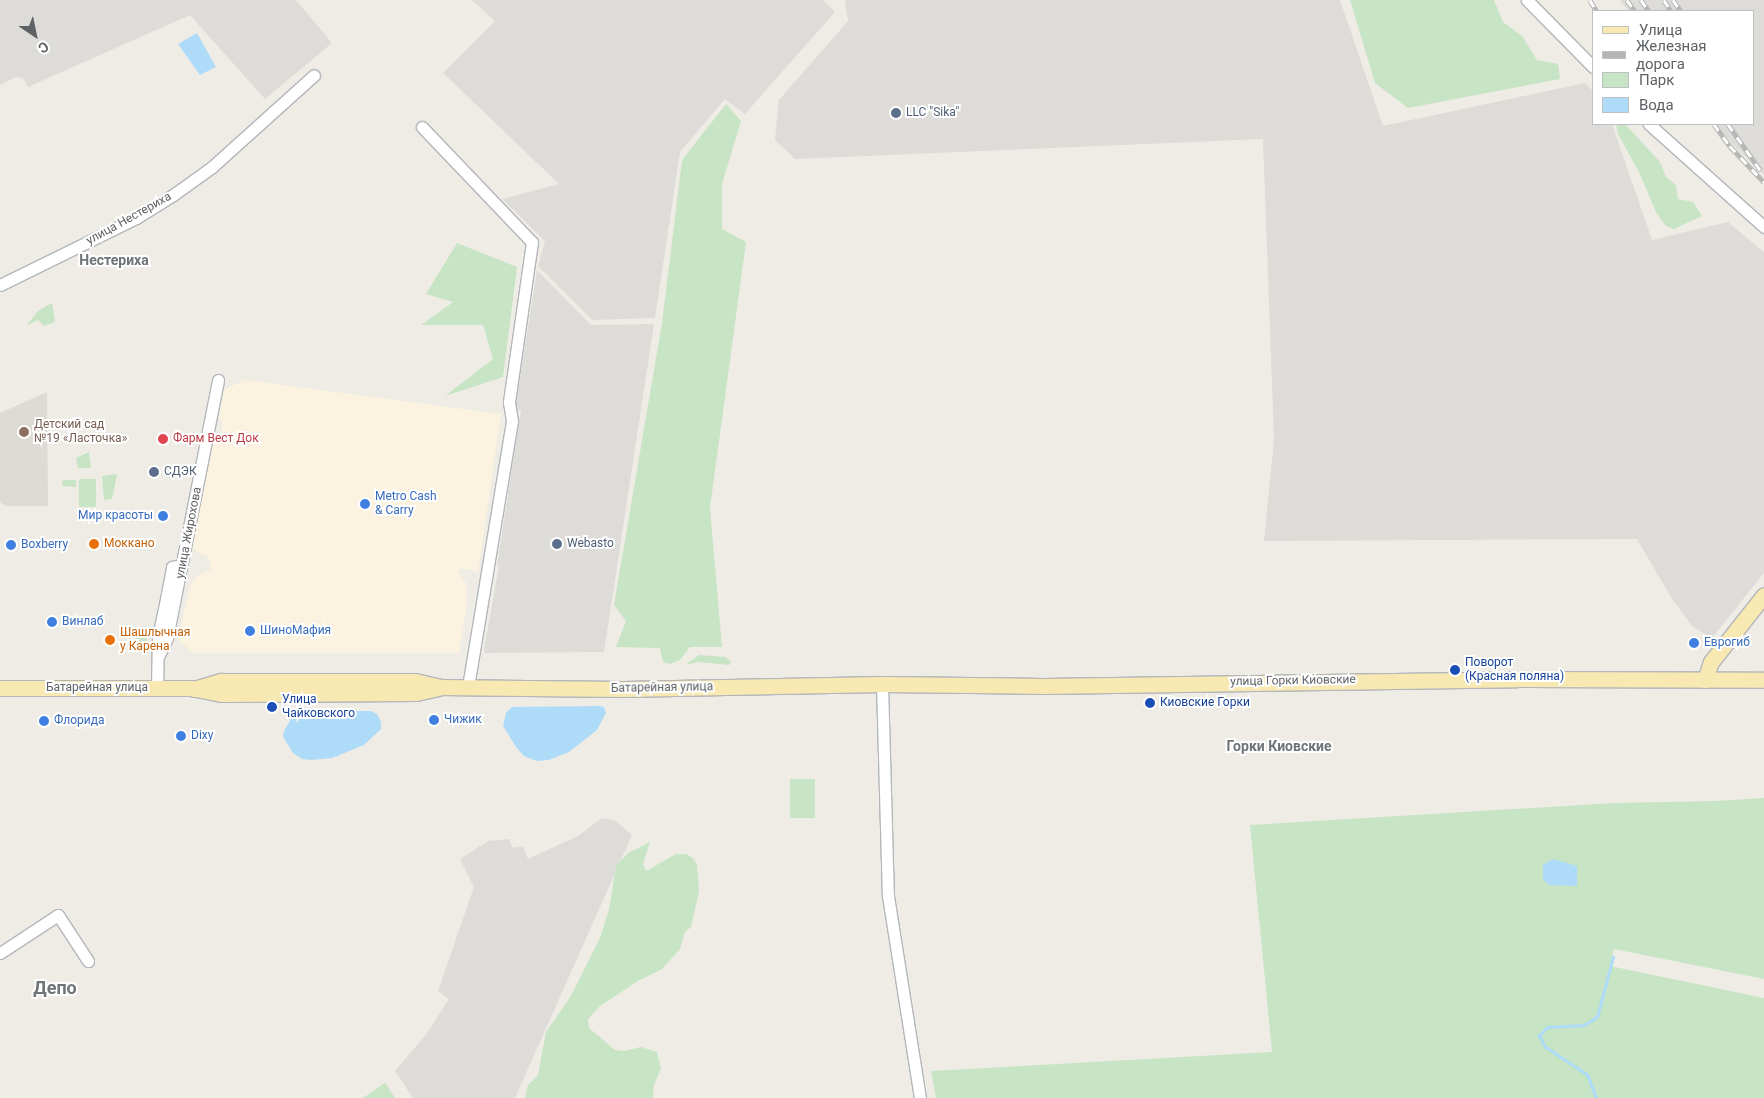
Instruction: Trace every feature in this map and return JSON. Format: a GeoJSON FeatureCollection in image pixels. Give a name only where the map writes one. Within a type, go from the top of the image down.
{"type":"FeatureCollection","features":[{"type":"Feature","properties":{"kind":"main road"},"geometry":{"type":"LineString","coordinates":[[1705,680],[1711,662],[1764,595]]}},
{"type":"Feature","properties":{"kind":"main road","name":"улица Горки Киовские"},"geometry":{"type":"LineString","coordinates":[[882,684],[1042,686],[1464,679],[1764,680]]}},
{"type":"Feature","properties":{"kind":"main road","name":"Батарейная улица"},"geometry":{"type":"LineString","coordinates":[[0,688],[194,689],[222,694],[416,693],[442,687],[623,689],[882,684]]}},
{"type":"Feature","properties":{"kind":"street"},"geometry":{"type":"LineString","coordinates":[[1527,0],[1592,66]]}},
{"type":"Feature","properties":{"kind":"street","name":"улица Нестериха"},"geometry":{"type":"LineString","coordinates":[[0,285],[136,218],[173,196],[212,167],[314,75]]}},
{"type":"Feature","properties":{"kind":"street"},"geometry":{"type":"LineString","coordinates":[[1650,125],[1764,228]]}},
{"type":"Feature","properties":{"kind":"street"},"geometry":{"type":"LineString","coordinates":[[422,128],[532,242],[509,402],[512,421],[468,687]]}},
{"type":"Feature","properties":{"kind":"street","name":"улица Жирохова"},"geometry":{"type":"LineString","coordinates":[[157,688],[158,637],[177,566],[218,380]]}},
{"type":"Feature","properties":{"kind":"street"},"geometry":{"type":"LineString","coordinates":[[882,684],[888,896],[920,1098]]}},
{"type":"Feature","properties":{"kind":"street"},"geometry":{"type":"LineString","coordinates":[[0,953],[58,915],[88,961]]}},
{"type":"Feature","properties":{"kind":"shaded area"},"geometry":{"type":"Polygon","coordinates":[[[0,0],[296,0],[332,43],[265,99],[190,15],[28,87],[23,78],[16,77],[0,85],[0,0]]]}},
{"type":"Feature","properties":{"kind":"shaded area"},"geometry":{"type":"Polygon","coordinates":[[[472,0],[823,0],[835,12],[745,114],[725,99],[680,152],[655,318],[592,320],[538,266],[545,241],[502,199],[559,184],[443,73],[495,21],[472,0]]]}},
{"type":"Feature","properties":{"kind":"shaded area"},"geometry":{"type":"Polygon","coordinates":[[[845,0],[1340,0],[1383,126],[1585,83],[1592,90],[1592,125],[1612,125],[1652,240],[1728,222],[1764,252],[1764,573],[1712,638],[1693,627],[1672,599],[1637,539],[1264,541],[1274,440],[1263,139],[795,159],[775,140],[779,100],[848,21],[845,0]]]}},
{"type":"Feature","properties":{"kind":"shaded area"},"geometry":{"type":"Polygon","coordinates":[[[1620,0],[1764,0],[1764,175],[1713,125],[1754,125],[1754,10],[1627,10],[1620,0]]]}},
{"type":"Feature","properties":{"kind":"shaded area"},"geometry":{"type":"Polygon","coordinates":[[[537,270],[591,325],[654,324],[604,652],[485,653],[484,650],[499,566],[497,566],[521,410],[515,409],[537,270]]]}},
{"type":"Feature","properties":{"kind":"shaded area"},"geometry":{"type":"Polygon","coordinates":[[[244,380],[501,414],[478,572],[461,568],[458,572],[466,583],[466,610],[459,653],[193,653],[178,639],[190,586],[198,575],[211,570],[209,557],[197,552],[191,543],[191,537],[214,439],[221,435],[223,423],[219,418],[224,390],[244,380]]]}},
{"type":"Feature","properties":{"kind":"shaded area","name":"Детский сад №19 «Ласточка»"},"geometry":{"type":"Polygon","coordinates":[[[47,392],[48,506],[5,506],[0,502],[0,413],[47,392]]]}},
{"type":"Feature","properties":{"kind":"shaded area"},"geometry":{"type":"Polygon","coordinates":[[[602,818],[614,820],[632,835],[515,1098],[413,1098],[395,1071],[425,1036],[449,999],[438,991],[474,887],[460,859],[488,841],[509,839],[513,848],[523,846],[528,859],[578,836],[602,818]]]}},
{"type":"Feature","properties":{"kind":"green space"},"geometry":{"type":"Polygon","coordinates":[[[1350,0],[1494,0],[1503,22],[1522,36],[1537,60],[1558,64],[1560,79],[1408,108],[1375,83],[1350,0]]]}},
{"type":"Feature","properties":{"kind":"green space"},"geometry":{"type":"Polygon","coordinates":[[[726,104],[741,121],[722,184],[722,229],[746,242],[710,508],[722,647],[690,647],[680,660],[670,664],[663,662],[660,648],[616,647],[626,621],[614,605],[662,323],[682,160],[726,104]]]}},
{"type":"Feature","properties":{"kind":"green space"},"geometry":{"type":"Polygon","coordinates":[[[1616,125],[1626,125],[1660,162],[1666,177],[1676,185],[1678,199],[1693,202],[1702,216],[1674,229],[1666,226],[1656,212],[1639,172],[1618,134],[1616,125]]]}},
{"type":"Feature","properties":{"kind":"green space"},"geometry":{"type":"Polygon","coordinates":[[[457,243],[517,267],[503,377],[445,396],[493,359],[483,325],[421,325],[453,302],[426,294],[457,243]]]}},
{"type":"Feature","properties":{"kind":"green space"},"geometry":{"type":"Polygon","coordinates":[[[52,303],[55,322],[44,326],[38,320],[26,326],[38,311],[52,303]]]}},
{"type":"Feature","properties":{"kind":"green space"},"geometry":{"type":"Polygon","coordinates":[[[89,452],[91,468],[78,468],[76,458],[89,452]]]}},
{"type":"Feature","properties":{"kind":"green space"},"geometry":{"type":"Polygon","coordinates":[[[117,474],[112,499],[104,500],[102,476],[117,474]]]}},
{"type":"Feature","properties":{"kind":"green space"},"geometry":{"type":"Polygon","coordinates":[[[79,479],[96,479],[96,507],[79,507],[79,479]]]}},
{"type":"Feature","properties":{"kind":"green space"},"geometry":{"type":"Polygon","coordinates":[[[63,480],[76,480],[76,487],[62,486],[63,480]]]}},
{"type":"Feature","properties":{"kind":"green space"},"geometry":{"type":"Polygon","coordinates":[[[144,633],[147,638],[145,647],[132,646],[138,634],[144,633]]]}},
{"type":"Feature","properties":{"kind":"green space"},"geometry":{"type":"Polygon","coordinates":[[[699,655],[725,657],[731,662],[729,665],[698,662],[685,665],[699,655]]]}},
{"type":"Feature","properties":{"kind":"green space"},"geometry":{"type":"Polygon","coordinates":[[[790,779],[815,779],[815,818],[790,818],[790,779]]]}},
{"type":"Feature","properties":{"kind":"green space"},"geometry":{"type":"Polygon","coordinates":[[[1764,798],[1764,979],[1614,949],[1610,966],[1764,998],[1764,1098],[936,1098],[931,1071],[1272,1052],[1250,825],[1615,803],[1764,798]]]}},
{"type":"Feature","properties":{"kind":"green space"},"geometry":{"type":"Polygon","coordinates":[[[650,842],[643,864],[646,871],[676,854],[686,854],[693,858],[697,865],[699,891],[691,927],[685,932],[680,949],[662,969],[638,981],[600,1006],[588,1019],[589,1028],[615,1050],[624,1051],[641,1047],[657,1052],[661,1068],[654,1085],[653,1098],[525,1098],[528,1085],[538,1075],[546,1032],[571,996],[600,938],[609,910],[616,866],[628,853],[650,842]]]}},
{"type":"Feature","properties":{"kind":"green space"},"geometry":{"type":"Polygon","coordinates":[[[385,1083],[395,1098],[363,1098],[385,1083]]]}},
{"type":"Feature","properties":{"kind":"water"},"geometry":{"type":"Polygon","coordinates":[[[197,33],[216,67],[200,75],[178,44],[197,33]]]}},
{"type":"Feature","properties":{"kind":"water"},"geometry":{"type":"Polygon","coordinates":[[[512,707],[604,707],[606,713],[597,730],[569,752],[549,760],[537,761],[524,756],[503,726],[506,713],[512,707]]]}},
{"type":"Feature","properties":{"kind":"water"},"geometry":{"type":"Polygon","coordinates":[[[314,711],[371,711],[377,714],[381,722],[381,729],[364,745],[332,758],[302,759],[293,753],[283,737],[284,731],[294,714],[314,711]]]}},
{"type":"Feature","properties":{"kind":"water"},"geometry":{"type":"Polygon","coordinates":[[[1553,859],[1577,866],[1577,886],[1549,885],[1543,879],[1543,865],[1553,859]]]}},
{"type":"Feature","properties":{"kind":"waterway"},"geometry":{"type":"LineString","coordinates":[[1596,1098],[1587,1075],[1545,1047],[1539,1036],[1547,1027],[1584,1025],[1597,1017],[1613,957]]}},
{"type":"Feature","properties":{"kind":"railway"},"geometry":{"type":"LineString","coordinates":[[1590,0],[1596,10]]}},
{"type":"Feature","properties":{"kind":"railway"},"geometry":{"type":"LineString","coordinates":[[1627,0],[1634,10]]}},
{"type":"Feature","properties":{"kind":"railway"},"geometry":{"type":"LineString","coordinates":[[1641,0],[1648,10]]}},
{"type":"Feature","properties":{"kind":"railway"},"geometry":{"type":"LineString","coordinates":[[1664,0],[1670,10]]}},
{"type":"Feature","properties":{"kind":"railway"},"geometry":{"type":"LineString","coordinates":[[1673,0],[1680,10]]}},
{"type":"Feature","properties":{"kind":"railway"},"geometry":{"type":"LineString","coordinates":[[1715,125],[1730,146],[1764,182]]}},
{"type":"Feature","properties":{"kind":"railway"},"geometry":{"type":"LineString","coordinates":[[1729,125],[1761,171]]}},
{"type":"Feature","properties":{"kind":"place","name":"LLC \"Sika\""},"geometry":{"type":"Point","coordinates":[896,113]}},
{"type":"Feature","properties":{"kind":"place","name":"Детский сад №19 «Ласточка»"},"geometry":{"type":"Point","coordinates":[24,432]}},
{"type":"Feature","properties":{"kind":"place","name":"Фарм Вест Док"},"geometry":{"type":"Point","coordinates":[163,439]}},
{"type":"Feature","properties":{"kind":"place","name":"СДЭК"},"geometry":{"type":"Point","coordinates":[154,472]}},
{"type":"Feature","properties":{"kind":"place","name":"Metro Cash & Carry"},"geometry":{"type":"Point","coordinates":[365,504]}},
{"type":"Feature","properties":{"kind":"place","name":"Мир красоты"},"geometry":{"type":"Point","coordinates":[163,516]}},
{"type":"Feature","properties":{"kind":"place","name":"Моккано"},"geometry":{"type":"Point","coordinates":[94,544]}},
{"type":"Feature","properties":{"kind":"place","name":"Webasto"},"geometry":{"type":"Point","coordinates":[557,544]}},
{"type":"Feature","properties":{"kind":"place","name":"Boxberry"},"geometry":{"type":"Point","coordinates":[11,545]}},
{"type":"Feature","properties":{"kind":"place","name":"Винлаб"},"geometry":{"type":"Point","coordinates":[52,622]}},
{"type":"Feature","properties":{"kind":"place","name":"ШиноМафия"},"geometry":{"type":"Point","coordinates":[250,631]}},
{"type":"Feature","properties":{"kind":"place","name":"Шашлычная у Карена"},"geometry":{"type":"Point","coordinates":[110,640]}},
{"type":"Feature","properties":{"kind":"place","name":"Еврогиб"},"geometry":{"type":"Point","coordinates":[1694,643]}},
{"type":"Feature","properties":{"kind":"place","name":"Поворот (Красная поляна)"},"geometry":{"type":"Point","coordinates":[1455,670]}},
{"type":"Feature","properties":{"kind":"place","name":"Киовские Горки"},"geometry":{"type":"Point","coordinates":[1150,703]}},
{"type":"Feature","properties":{"kind":"place","name":"Улица Чайковского"},"geometry":{"type":"Point","coordinates":[272,707]}},
{"type":"Feature","properties":{"kind":"place","name":"Чижик"},"geometry":{"type":"Point","coordinates":[434,720]}},
{"type":"Feature","properties":{"kind":"place","name":"Флорида"},"geometry":{"type":"Point","coordinates":[44,721]}},
{"type":"Feature","properties":{"kind":"place","name":"Dixy"},"geometry":{"type":"Point","coordinates":[181,736]}},
{"type":"Feature","properties":{"kind":"district","name":"Нестериха"},"geometry":{"type":"Point","coordinates":[114,260]}},
{"type":"Feature","properties":{"kind":"district","name":"Горки Киовские"},"geometry":{"type":"Point","coordinates":[1279,746]}},
{"type":"Feature","properties":{"kind":"district","name":"Депо"},"geometry":{"type":"Point","coordinates":[55,988]}}]}
